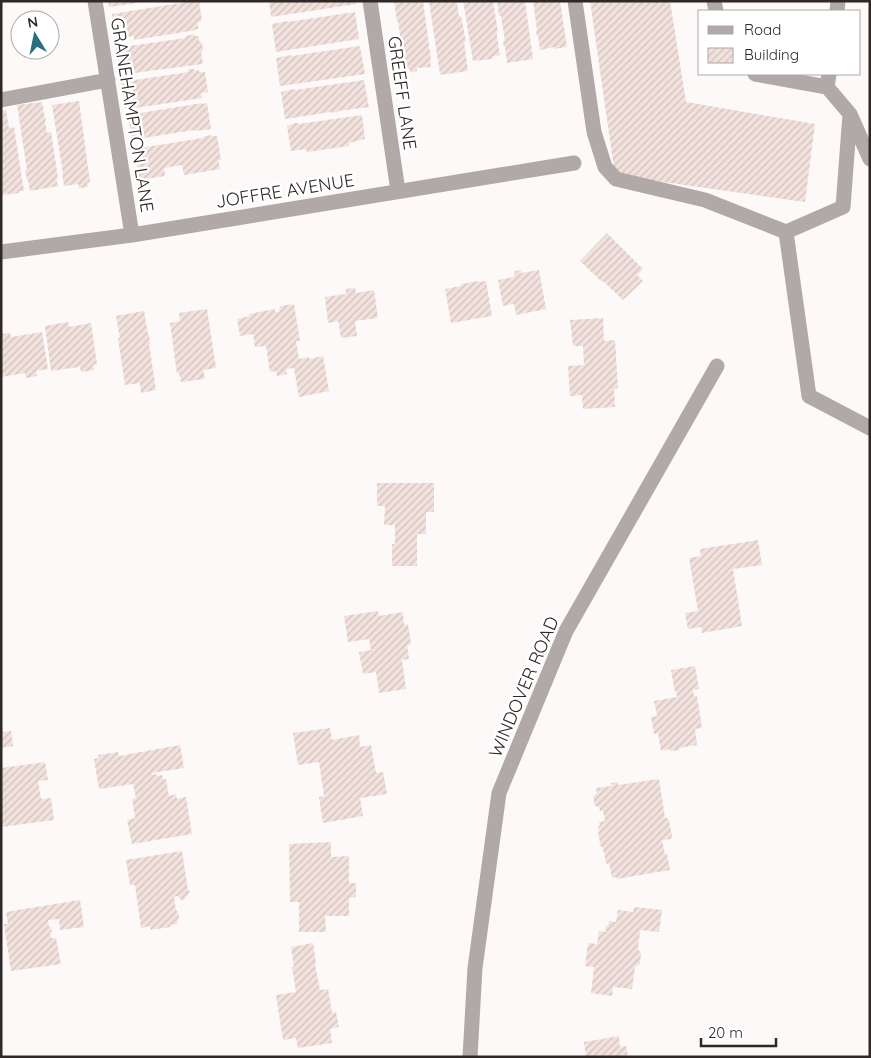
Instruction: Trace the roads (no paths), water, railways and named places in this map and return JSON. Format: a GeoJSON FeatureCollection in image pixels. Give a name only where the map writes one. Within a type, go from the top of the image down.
{"type":"FeatureCollection","features":[{"type":"Feature","properties":{"kind":"street","name":"GRANEHAMPTON LANE"},"geometry":{"type":"LineString","coordinates":[[95,1],[132,235]]}},
{"type":"Feature","properties":{"kind":"street","name":"GREEFF LANE"},"geometry":{"type":"LineString","coordinates":[[370,1],[398,191]]}},
{"type":"Feature","properties":{"kind":"street"},"geometry":{"type":"LineString","coordinates":[[575,1],[594,132],[605,167],[616,179],[705,200],[786,232],[844,208],[850,114]]}},
{"type":"Feature","properties":{"kind":"street"},"geometry":{"type":"LineString","coordinates":[[767,75],[828,80],[850,114],[870,160]]}},
{"type":"Feature","properties":{"kind":"street"},"geometry":{"type":"LineString","coordinates":[[1,100],[108,80]]}},
{"type":"Feature","properties":{"kind":"street"},"geometry":{"type":"LineString","coordinates":[[846,157],[870,160]]}},
{"type":"Feature","properties":{"kind":"street","name":"JOFFRE AVENUE"},"geometry":{"type":"LineString","coordinates":[[1,252],[132,235],[574,163]]}},
{"type":"Feature","properties":{"kind":"street"},"geometry":{"type":"LineString","coordinates":[[786,232],[809,396],[870,428]]}},
{"type":"Feature","properties":{"kind":"street","name":"WINDOVER ROAD"},"geometry":{"type":"LineString","coordinates":[[470,1057],[474,968],[499,793],[566,632],[717,366]]}}]}
